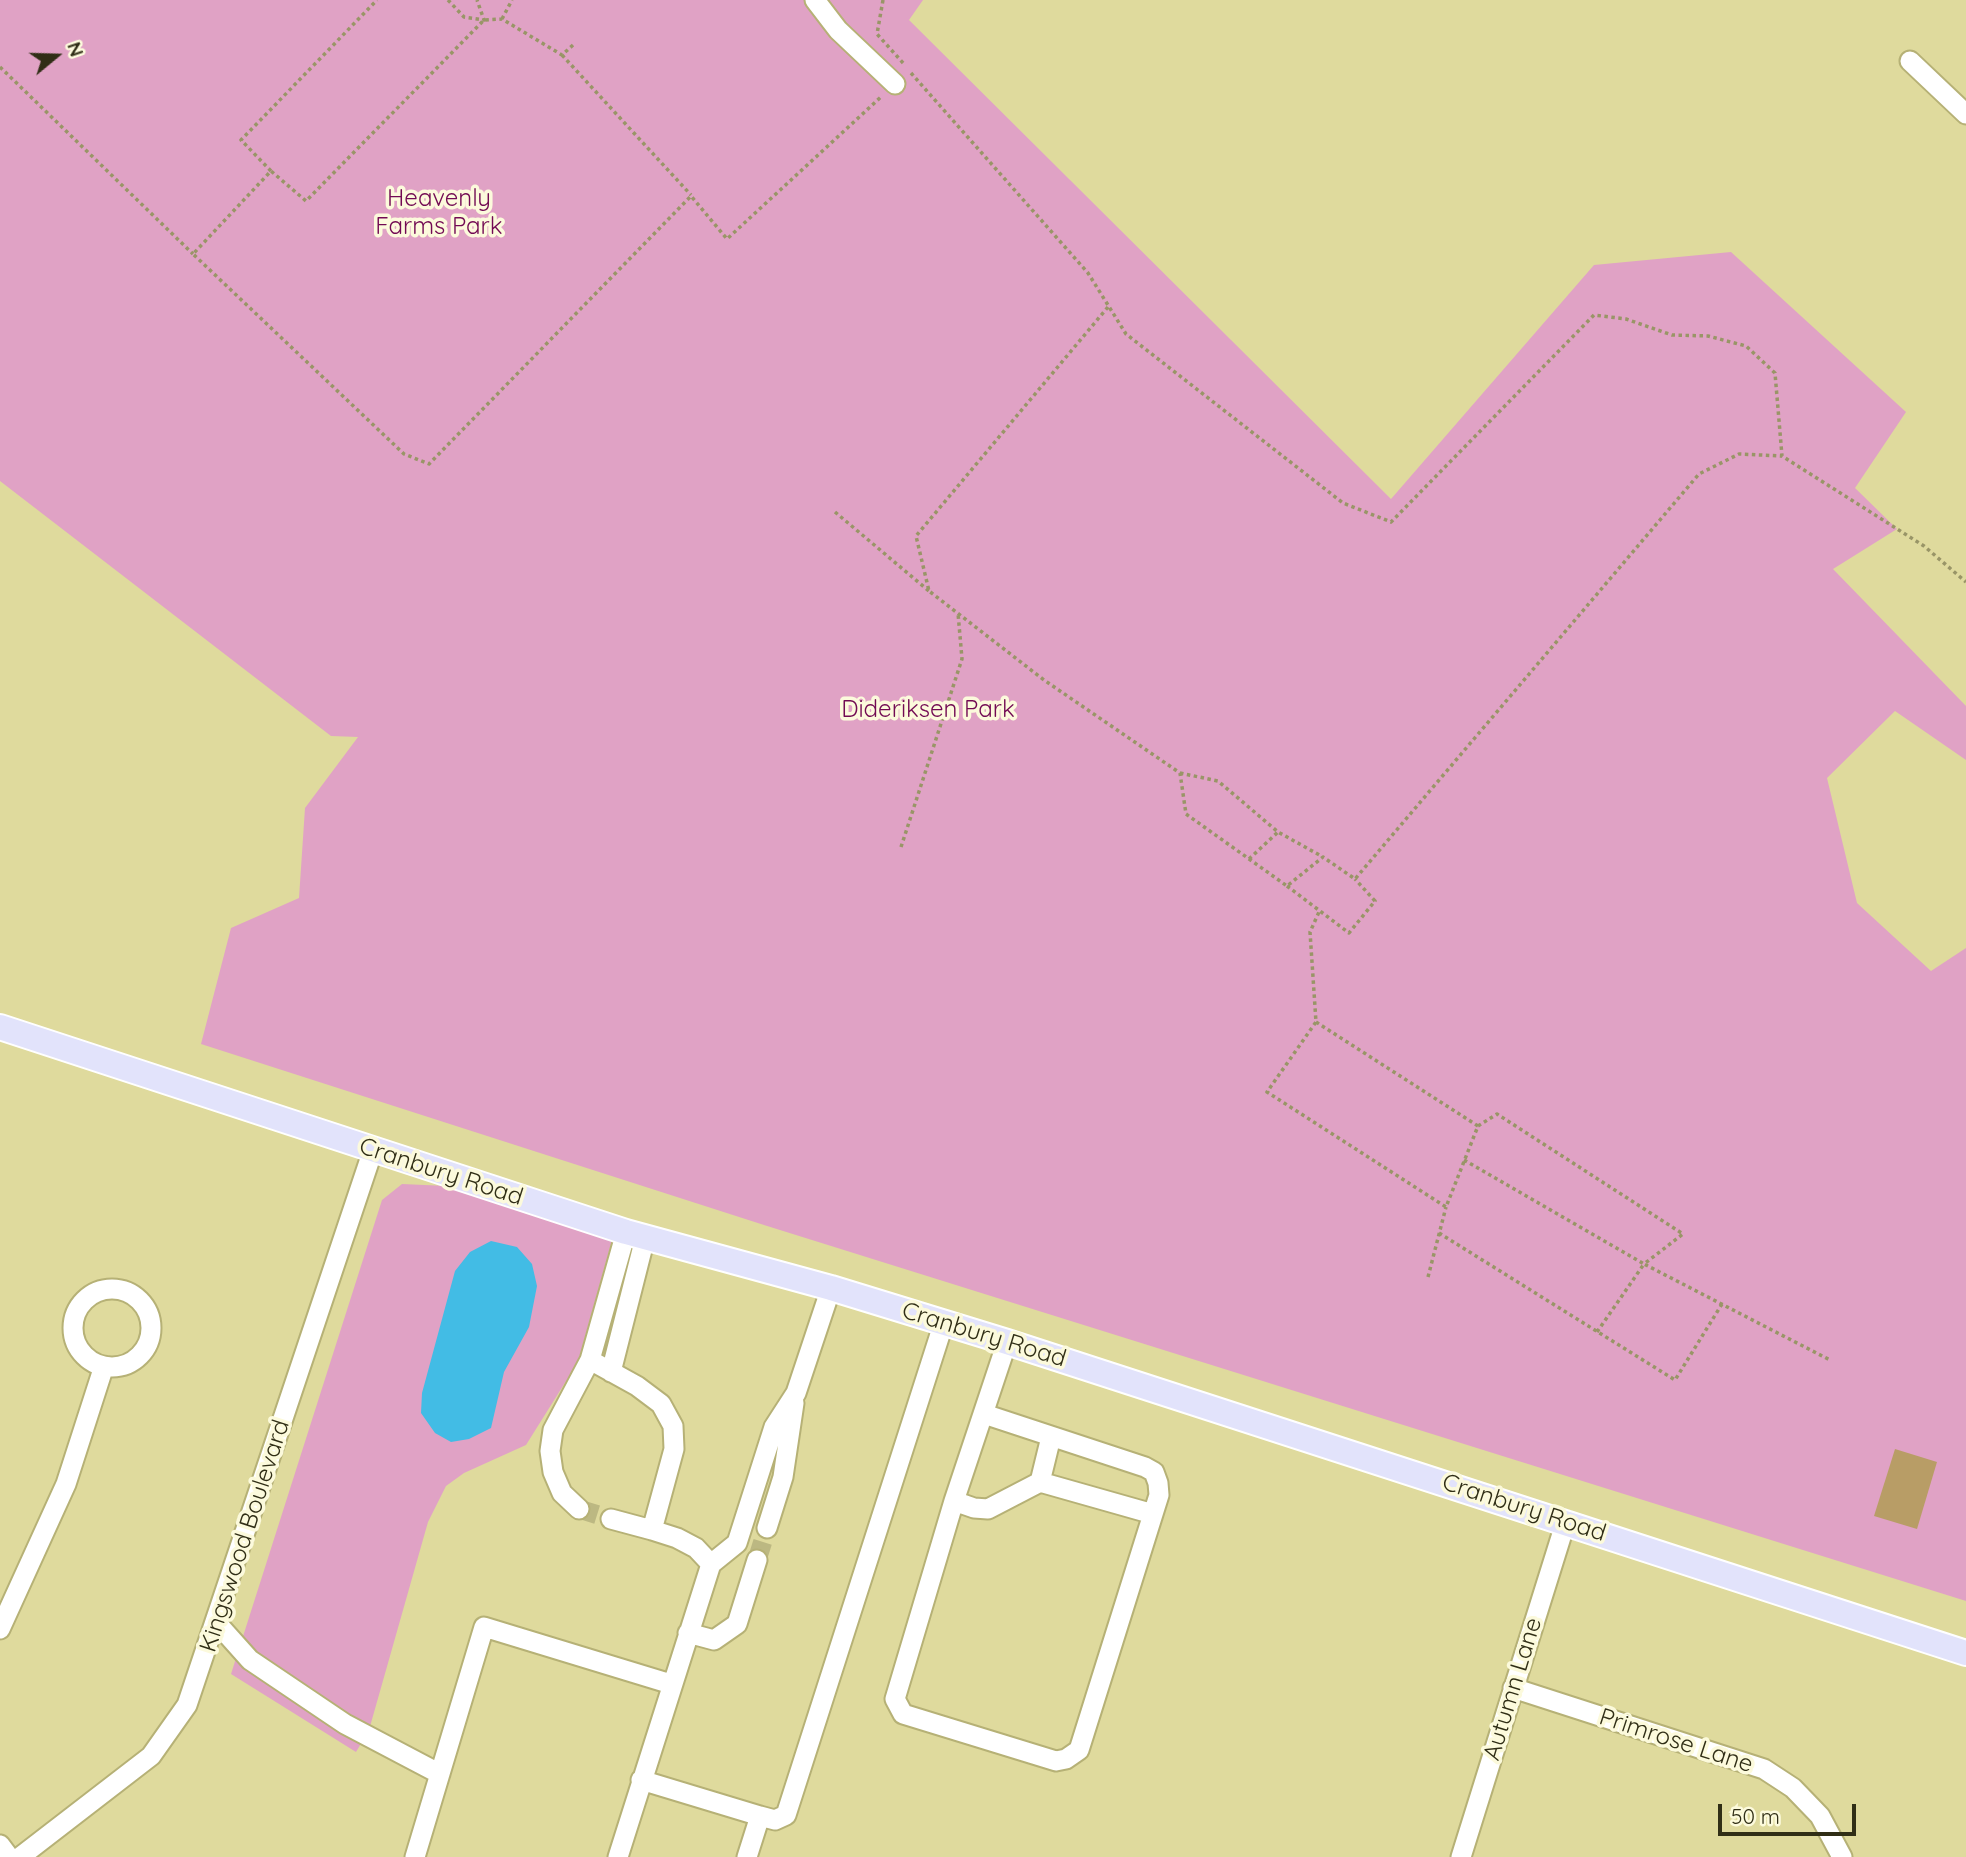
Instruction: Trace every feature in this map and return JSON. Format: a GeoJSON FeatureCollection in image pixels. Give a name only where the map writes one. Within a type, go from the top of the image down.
{"type":"FeatureCollection","features":[{"type":"Feature","properties":{"kind":"main road","name":"Cranbury Road"},"geometry":{"type":"LineString","coordinates":[[0,1027],[635,1235],[831,1288],[944,1322],[1566,1521],[1966,1653]]}},
{"type":"Feature","properties":{"kind":"street"},"geometry":{"type":"LineString","coordinates":[[815,0],[838,30],[902,78]]}},
{"type":"Feature","properties":{"kind":"street"},"geometry":{"type":"LineString","coordinates":[[1910,61],[1966,114]]}},
{"type":"Feature","properties":{"kind":"street","name":"Kingswood Boulevard"},"geometry":{"type":"LineString","coordinates":[[20,1857],[151,1756],[187,1705],[373,1150]]}},
{"type":"Feature","properties":{"kind":"street"},"geometry":{"type":"LineString","coordinates":[[579,1508],[562,1493],[553,1472],[550,1451],[553,1430],[590,1360],[635,1235]]}},
{"type":"Feature","properties":{"kind":"street"},"geometry":{"type":"LineString","coordinates":[[611,1372],[635,1235]]}},
{"type":"Feature","properties":{"kind":"street"},"geometry":{"type":"LineString","coordinates":[[767,1528],[783,1477],[796,1393],[831,1288]]}},
{"type":"Feature","properties":{"kind":"street"},"geometry":{"type":"LineString","coordinates":[[100,1291],[124,1291],[144,1305],[151,1327],[150,1339],[136,1359],[125,1365],[104,1366],[90,1360],[81,1352],[73,1329],[75,1317],[80,1306],[100,1291]]}},
{"type":"Feature","properties":{"kind":"street"},"geometry":{"type":"LineString","coordinates":[[641,1780],[775,1820],[786,1815],[944,1322]]}},
{"type":"Feature","properties":{"kind":"street"},"geometry":{"type":"LineString","coordinates":[[984,1414],[1154,1472],[1159,1495],[1079,1750],[1066,1759],[1056,1761],[903,1714],[897,1707],[896,1689],[1007,1342]]}},
{"type":"Feature","properties":{"kind":"street"},"geometry":{"type":"LineString","coordinates":[[590,1360],[661,1404],[673,1426],[674,1449],[652,1530]]}},
{"type":"Feature","properties":{"kind":"street"},"geometry":{"type":"LineString","coordinates":[[0,1629],[66,1484],[104,1366]]}},
{"type":"Feature","properties":{"kind":"street"},"geometry":{"type":"LineString","coordinates":[[618,1857],[711,1564],[737,1544],[774,1427],[796,1393]]}},
{"type":"Feature","properties":{"kind":"street"},"geometry":{"type":"LineString","coordinates":[[1040,1482],[1051,1437]]}},
{"type":"Feature","properties":{"kind":"street"},"geometry":{"type":"LineString","coordinates":[[954,1501],[974,1508],[988,1509],[1040,1482],[1153,1514]]}},
{"type":"Feature","properties":{"kind":"street"},"geometry":{"type":"LineString","coordinates":[[611,1519],[687,1543],[711,1564]]}},
{"type":"Feature","properties":{"kind":"street","name":"Autumn Lane"},"geometry":{"type":"LineString","coordinates":[[1461,1857],[1566,1521]]}},
{"type":"Feature","properties":{"kind":"street"},"geometry":{"type":"LineString","coordinates":[[688,1633],[714,1640],[737,1623],[757,1560]]}},
{"type":"Feature","properties":{"kind":"street"},"geometry":{"type":"LineString","coordinates":[[216,1622],[250,1660],[345,1724],[440,1774]]}},
{"type":"Feature","properties":{"kind":"street"},"geometry":{"type":"LineString","coordinates":[[415,1857],[484,1627],[671,1684]]}},
{"type":"Feature","properties":{"kind":"street","name":"Primrose Lane"},"geometry":{"type":"LineString","coordinates":[[1513,1688],[1764,1769],[1793,1788],[1820,1816],[1842,1857]]}},
{"type":"Feature","properties":{"kind":"street"},"geometry":{"type":"LineString","coordinates":[[747,1857],[760,1816]]}},
{"type":"Feature","properties":{"kind":"street"},"geometry":{"type":"LineString","coordinates":[[0,1845],[9,1857]]}},
{"type":"Feature","properties":{"kind":"path"},"geometry":{"type":"LineString","coordinates":[[377,0],[241,140],[306,201],[484,20]]}},
{"type":"Feature","properties":{"kind":"path"},"geometry":{"type":"LineString","coordinates":[[448,0],[464,17],[502,19],[562,55],[727,239],[902,78]]}},
{"type":"Feature","properties":{"kind":"path"},"geometry":{"type":"LineString","coordinates":[[477,0],[484,20]]}},
{"type":"Feature","properties":{"kind":"path"},"geometry":{"type":"LineString","coordinates":[[502,19],[512,0]]}},
{"type":"Feature","properties":{"kind":"path"},"geometry":{"type":"LineString","coordinates":[[883,0],[877,34],[902,78],[1088,273],[1126,334],[1343,503],[1391,522],[1594,315],[1626,319],[1672,335],[1708,336],[1746,346],[1775,373],[1782,456]]}},
{"type":"Feature","properties":{"kind":"path"},"geometry":{"type":"LineString","coordinates":[[562,55],[573,45]]}},
{"type":"Feature","properties":{"kind":"path"},"geometry":{"type":"LineString","coordinates":[[0,67],[404,454],[429,464],[691,196]]}},
{"type":"Feature","properties":{"kind":"path"},"geometry":{"type":"LineString","coordinates":[[193,254],[271,171]]}},
{"type":"Feature","properties":{"kind":"path"},"geometry":{"type":"LineString","coordinates":[[929,591],[916,536],[1109,306]]}},
{"type":"Feature","properties":{"kind":"path"},"geometry":{"type":"LineString","coordinates":[[1355,879],[1699,474],[1739,454],[1782,456],[1924,546],[1966,582]]}},
{"type":"Feature","properties":{"kind":"path"},"geometry":{"type":"LineString","coordinates":[[835,512],[929,591],[1044,680],[1180,774],[1218,781],[1278,832],[1323,857],[1355,879],[1375,901],[1349,933],[1186,814],[1180,774]]}},
{"type":"Feature","properties":{"kind":"path"},"geometry":{"type":"LineString","coordinates":[[901,847],[962,659],[958,613]]}},
{"type":"Feature","properties":{"kind":"path"},"geometry":{"type":"LineString","coordinates":[[1249,859],[1278,832]]}},
{"type":"Feature","properties":{"kind":"path"},"geometry":{"type":"LineString","coordinates":[[1287,886],[1323,857]]}},
{"type":"Feature","properties":{"kind":"path"},"geometry":{"type":"LineString","coordinates":[[1319,912],[1310,932],[1316,1022],[1267,1092],[1446,1207]]}},
{"type":"Feature","properties":{"kind":"path"},"geometry":{"type":"LineString","coordinates":[[1316,1022],[1478,1126]]}},
{"type":"Feature","properties":{"kind":"path"},"geometry":{"type":"LineString","coordinates":[[1428,1277],[1446,1207],[1478,1126],[1497,1114],[1683,1234],[1644,1264],[1597,1332]]}},
{"type":"Feature","properties":{"kind":"path"},"geometry":{"type":"LineString","coordinates":[[1464,1160],[1644,1264],[1830,1360]]}},
{"type":"Feature","properties":{"kind":"path"},"geometry":{"type":"LineString","coordinates":[[1439,1233],[1675,1380],[1722,1304]]}},
{"type":"Feature","properties":{"kind":"green space","name":"Dideriksen Park"},"geometry":{"type":"Polygon","coordinates":[[[0,0],[923,0],[909,20],[1391,499],[1594,265],[1731,252],[1906,412],[1855,488],[1897,529],[1833,569],[1966,706],[1966,760],[1895,711],[1827,778],[1857,903],[1931,971],[1966,948],[1966,1601],[764,1225],[201,1044],[231,928],[299,898],[305,808],[358,737],[331,736],[0,481],[0,0]]]}},
{"type":"Feature","properties":{"kind":"green space"},"geometry":{"type":"Polygon","coordinates":[[[402,1184],[447,1186],[612,1240],[578,1362],[526,1445],[464,1473],[446,1486],[428,1522],[369,1730],[356,1752],[231,1674],[382,1200],[402,1184]]]}},
{"type":"Feature","properties":{"kind":"water"},"geometry":{"type":"Polygon","coordinates":[[[491,1241],[517,1247],[532,1264],[537,1286],[529,1327],[504,1372],[491,1428],[469,1439],[451,1442],[435,1433],[421,1413],[422,1393],[455,1271],[470,1252],[491,1241]]]}},
{"type":"Feature","properties":{"kind":"building"},"geometry":{"type":"Polygon","coordinates":[[[1895,1449],[1937,1462],[1917,1529],[1874,1516],[1895,1449]]]}},
{"type":"Feature","properties":{"kind":"tunnel"},"geometry":{"type":"LineString","coordinates":[[579,1509],[611,1519]]}},
{"type":"Feature","properties":{"kind":"tunnel"},"geometry":{"type":"LineString","coordinates":[[757,1560],[767,1528]]}},
{"type":"Feature","properties":{"kind":"park label","name":"Heavenly Farms Park"},"geometry":{"type":"Point","coordinates":[439,213]}}]}
